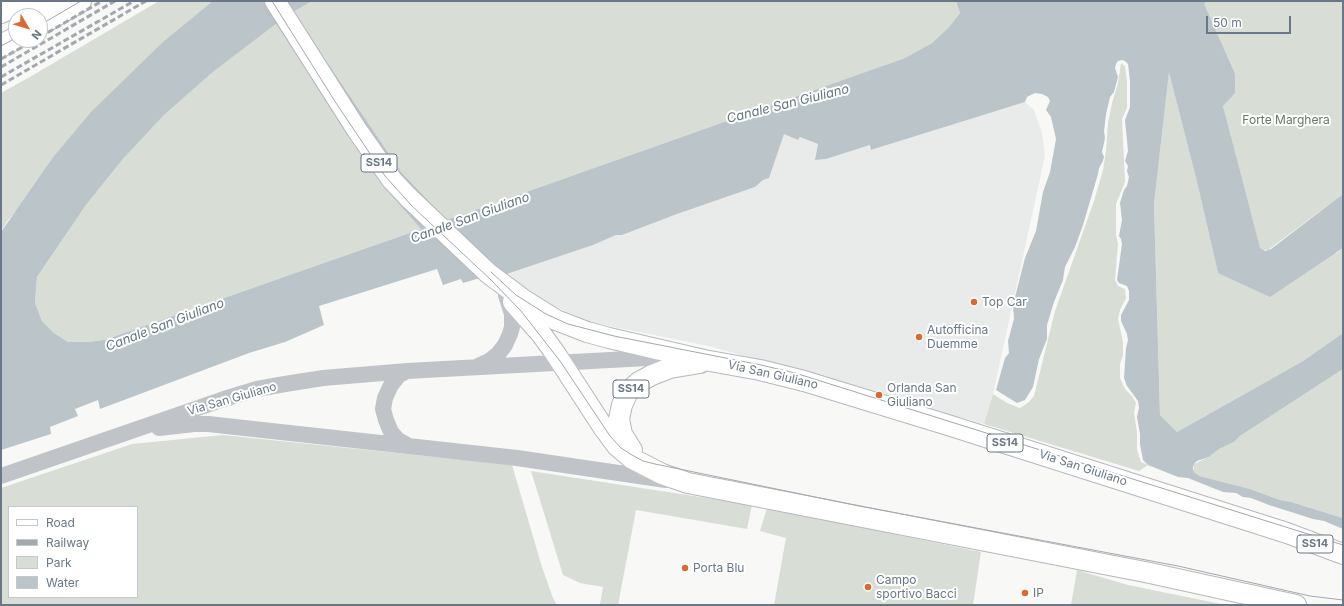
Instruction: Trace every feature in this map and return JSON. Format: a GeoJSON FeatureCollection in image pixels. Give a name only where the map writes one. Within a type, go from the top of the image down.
{"type":"FeatureCollection","features":[{"type":"Feature","properties":{"kind":"highway"},"geometry":{"type":"LineString","coordinates":[[1,12],[22,1]]}},
{"type":"Feature","properties":{"kind":"highway"},"geometry":{"type":"LineString","coordinates":[[37,8],[49,1]]}},
{"type":"Feature","properties":{"kind":"highway"},"geometry":{"type":"LineString","coordinates":[[48,19],[80,1]]}},
{"type":"Feature","properties":{"kind":"main road","name":"SS14"},"geometry":{"type":"LineString","coordinates":[[275,1],[338,102],[392,180],[428,217],[496,281]]}},
{"type":"Feature","properties":{"kind":"main road","name":"Via San Giuliano"},"geometry":{"type":"LineString","coordinates":[[496,281],[533,307],[572,327],[609,338],[768,372],[825,387],[959,428],[1287,533],[1343,554]]}},
{"type":"Feature","properties":{"kind":"main road","name":"Via San Giuliano"},"geometry":{"type":"LineString","coordinates":[[496,281],[542,335],[617,446],[631,458],[662,474],[688,483],[1150,573],[1296,605]]}},
{"type":"Feature","properties":{"kind":"main road","name":"SS14"},"geometry":{"type":"LineString","coordinates":[[652,469],[640,459],[622,434],[619,412],[624,399],[639,382],[661,371],[712,361]]}},
{"type":"Feature","properties":{"kind":"street","name":"Via San Giuliano"},"geometry":{"type":"LineString","coordinates":[[472,368],[485,364],[493,359],[502,349],[512,326],[511,309],[496,281]]}},
{"type":"Feature","properties":{"kind":"street","name":"Via San Giuliano"},"geometry":{"type":"LineString","coordinates":[[1,476],[109,440],[185,412],[257,389],[323,378],[647,358],[712,361]]}},
{"type":"Feature","properties":{"kind":"street","name":"Via San Giuliano"},"geometry":{"type":"LineString","coordinates":[[407,372],[399,375],[391,385],[385,398],[383,409],[391,432],[398,440],[410,446]]}},
{"type":"Feature","properties":{"kind":"street","name":"Via San Giuliano"},"geometry":{"type":"LineString","coordinates":[[109,440],[170,426],[208,424],[517,458],[688,483]]}},
{"type":"Feature","properties":{"kind":"street"},"geometry":{"type":"LineString","coordinates":[[1287,533],[1343,547]]}},
{"type":"Feature","properties":{"kind":"shaded area"},"geometry":{"type":"Polygon","coordinates":[[[1025,102],[1034,110],[1042,133],[1045,156],[993,394],[984,424],[709,346],[589,322],[532,296],[508,274],[755,187],[763,180],[769,178],[784,133],[798,140],[800,137],[818,144],[815,160],[826,159],[870,145],[872,150],[1025,102]]]}},
{"type":"Feature","properties":{"kind":"green space"},"geometry":{"type":"Polygon","coordinates":[[[159,1],[214,1],[9,219],[1,231],[1,93],[159,1]]]}},
{"type":"Feature","properties":{"kind":"green space"},"geometry":{"type":"Polygon","coordinates":[[[312,1],[956,1],[960,13],[949,27],[932,43],[905,58],[447,220],[402,173],[293,12],[312,1]]]}},
{"type":"Feature","properties":{"kind":"green space","name":"Forte Marghera"},"geometry":{"type":"Polygon","coordinates":[[[1207,1],[1343,1],[1343,194],[1268,250],[1261,250],[1258,246],[1223,106],[1204,4],[1207,1]]]}},
{"type":"Feature","properties":{"kind":"green space"},"geometry":{"type":"Polygon","coordinates":[[[276,24],[390,194],[421,229],[104,340],[68,342],[54,333],[42,321],[35,303],[37,277],[86,205],[123,159],[164,115],[213,72],[276,24]]]}},
{"type":"Feature","properties":{"kind":"green space"},"geometry":{"type":"Polygon","coordinates":[[[1121,63],[1125,66],[1127,81],[1127,108],[1122,119],[1125,182],[1116,204],[1116,235],[1118,244],[1115,280],[1118,286],[1125,289],[1126,298],[1120,310],[1118,319],[1123,342],[1120,378],[1125,389],[1136,403],[1134,413],[1137,433],[1137,450],[1141,462],[1148,465],[1139,471],[984,424],[993,394],[1007,403],[1020,408],[1029,402],[1034,396],[1055,311],[1094,201],[1103,170],[1108,123],[1118,83],[1121,63]]]}},
{"type":"Feature","properties":{"kind":"green space"},"geometry":{"type":"Polygon","coordinates":[[[1169,71],[1218,273],[1337,253],[1343,248],[1343,333],[1303,361],[1177,432],[1160,415],[1154,204],[1169,71]]]}},
{"type":"Feature","properties":{"kind":"green space"},"geometry":{"type":"Polygon","coordinates":[[[1343,369],[1343,518],[1280,500],[1250,489],[1198,476],[1194,472],[1194,464],[1234,442],[1240,436],[1343,369]]]}},
{"type":"Feature","properties":{"kind":"green space"},"geometry":{"type":"Polygon","coordinates":[[[223,435],[512,465],[542,567],[557,605],[1,605],[1,488],[132,444],[223,435]]]}},
{"type":"Feature","properties":{"kind":"green space"},"geometry":{"type":"Polygon","coordinates":[[[531,471],[752,505],[747,529],[636,510],[618,605],[600,604],[603,587],[580,583],[563,575],[531,471]]]}},
{"type":"Feature","properties":{"kind":"green space","name":"Campo sportivo Bacci"},"geometry":{"type":"Polygon","coordinates":[[[767,508],[981,552],[973,605],[774,605],[786,538],[760,531],[767,508]]]}},
{"type":"Feature","properties":{"kind":"green space"},"geometry":{"type":"Polygon","coordinates":[[[1077,570],[1128,585],[1226,605],[1071,605],[1077,570]]]}},
{"type":"Feature","properties":{"kind":"water","name":"Canale San Giuliano"},"geometry":{"type":"Polygon","coordinates":[[[213,1],[312,1],[293,12],[402,173],[447,220],[905,58],[932,43],[949,27],[960,13],[956,1],[1207,1],[1204,4],[1235,74],[1235,93],[1223,106],[1260,248],[1265,251],[1271,249],[1343,194],[1343,248],[1270,297],[1218,273],[1169,72],[1154,204],[1160,415],[1177,432],[1303,361],[1343,333],[1343,369],[1240,436],[1234,442],[1219,449],[1209,457],[1197,461],[1193,468],[1194,472],[1199,476],[1250,489],[1280,500],[1343,518],[1343,529],[1324,521],[1313,519],[1251,498],[1243,497],[1236,493],[1223,492],[1188,478],[1178,477],[1148,465],[1143,460],[1137,417],[1139,408],[1138,401],[1127,386],[1124,378],[1128,340],[1121,321],[1121,315],[1129,300],[1129,291],[1127,286],[1119,283],[1117,280],[1122,244],[1119,236],[1122,220],[1120,203],[1129,177],[1127,171],[1128,166],[1125,161],[1128,151],[1125,120],[1130,107],[1130,81],[1128,64],[1122,60],[1118,61],[1116,64],[1115,68],[1118,77],[1114,92],[1110,97],[1106,114],[1104,131],[1105,138],[1102,152],[1104,157],[1103,161],[1099,168],[1083,225],[1075,247],[1065,267],[1063,280],[1054,302],[1047,325],[1047,339],[1039,359],[1033,387],[1025,400],[1017,403],[996,390],[1005,358],[1009,353],[1008,341],[1014,319],[1013,305],[1025,258],[1036,231],[1043,192],[1050,172],[1056,139],[1051,117],[1046,110],[1050,101],[1048,97],[1035,93],[1027,97],[1025,102],[871,150],[870,145],[826,159],[815,160],[818,144],[800,137],[798,140],[784,134],[769,178],[763,180],[755,187],[622,235],[616,235],[593,245],[504,275],[480,278],[463,283],[461,279],[443,285],[437,269],[319,306],[324,325],[285,342],[249,353],[100,409],[98,400],[75,409],[78,416],[50,427],[51,434],[1,450],[1,232],[54,156],[92,111],[163,42],[213,1]],[[276,24],[213,72],[164,115],[123,159],[86,205],[37,277],[35,303],[42,321],[54,333],[68,342],[104,340],[421,229],[390,194],[276,24]]]}},
{"type":"Feature","properties":{"kind":"tram line"},"geometry":{"type":"LineString","coordinates":[[48,20],[81,1]]}},
{"type":"Feature","properties":{"kind":"tram line"},"geometry":{"type":"LineString","coordinates":[[272,1],[336,103],[385,176],[412,206],[491,280],[521,311],[560,361],[610,436],[621,448],[632,455],[643,461],[655,464],[854,505],[1178,566],[1310,596],[1343,600]]}},
{"type":"Feature","properties":{"kind":"tram line"},"geometry":{"type":"LineString","coordinates":[[1,46],[8,42]]}},
{"type":"Feature","properties":{"kind":"tram line"},"geometry":{"type":"LineString","coordinates":[[491,272],[516,295],[546,314],[568,324],[614,336],[795,373],[1343,545]]}},
{"type":"Feature","properties":{"kind":"railway"},"geometry":{"type":"LineString","coordinates":[[48,32],[102,1]]}},
{"type":"Feature","properties":{"kind":"railway"},"geometry":{"type":"LineString","coordinates":[[1,67],[115,1]]}},
{"type":"Feature","properties":{"kind":"railway"},"geometry":{"type":"LineString","coordinates":[[1,77],[134,1]]}},
{"type":"Feature","properties":{"kind":"railway"},"geometry":{"type":"LineString","coordinates":[[1,85],[146,1]]}},
{"type":"Feature","properties":{"kind":"railway"},"geometry":{"type":"LineString","coordinates":[[1,59],[21,48]]}},
{"type":"Feature","properties":{"kind":"place","name":"Top Car"},"geometry":{"type":"Point","coordinates":[974,302]}},
{"type":"Feature","properties":{"kind":"place","name":"Autofficina Duemme"},"geometry":{"type":"Point","coordinates":[919,337]}},
{"type":"Feature","properties":{"kind":"place","name":"Orlanda San Giuliano"},"geometry":{"type":"Point","coordinates":[879,395]}},
{"type":"Feature","properties":{"kind":"place","name":"Porta Blu"},"geometry":{"type":"Point","coordinates":[685,568]}},
{"type":"Feature","properties":{"kind":"place","name":"Campo sportivo Bacci"},"geometry":{"type":"Point","coordinates":[868,587]}},
{"type":"Feature","properties":{"kind":"place","name":"IP"},"geometry":{"type":"Point","coordinates":[1025,593]}}]}
